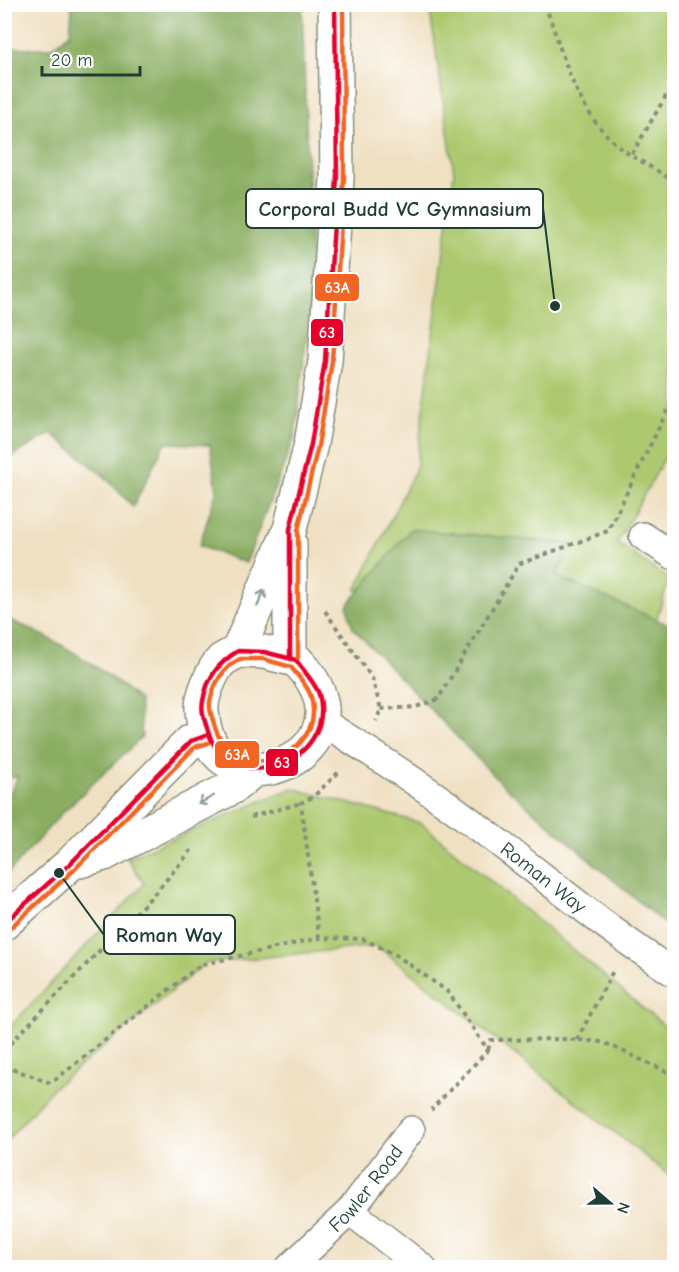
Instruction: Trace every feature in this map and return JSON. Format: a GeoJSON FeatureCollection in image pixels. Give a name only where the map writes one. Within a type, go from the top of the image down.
{"type":"FeatureCollection","features":[{"type":"Feature","properties":{"kind":"street"},"geometry":{"type":"LineString","coordinates":[[238,651],[290,529],[311,444],[326,361],[337,178],[334,4]]}},
{"type":"Feature","properties":{"kind":"street"},"geometry":{"type":"LineString","coordinates":[[290,529],[290,658]]}},
{"type":"Feature","properties":{"kind":"street"},"geometry":{"type":"LineString","coordinates":[[643,536],[675,556]]}},
{"type":"Feature","properties":{"kind":"street"},"geometry":{"type":"LineString","coordinates":[[238,651],[264,652],[290,658],[302,667],[319,696],[322,722],[314,742],[304,753],[279,766],[255,769],[231,765],[216,753],[205,736],[201,706],[205,692],[222,660],[238,651]]}},
{"type":"Feature","properties":{"kind":"street","name":"Roman Way"},"geometry":{"type":"LineString","coordinates":[[322,722],[388,762],[467,818],[535,873],[673,970]]}},
{"type":"Feature","properties":{"kind":"street"},"geometry":{"type":"LineString","coordinates":[[4,922],[70,864],[191,741],[205,736]]}},
{"type":"Feature","properties":{"kind":"street"},"geometry":{"type":"LineString","coordinates":[[70,864],[104,854],[233,787],[255,769]]}},
{"type":"Feature","properties":{"kind":"street","name":"Fowler Road"},"geometry":{"type":"LineString","coordinates":[[289,1268],[350,1211],[411,1130]]}},
{"type":"Feature","properties":{"kind":"street"},"geometry":{"type":"LineString","coordinates":[[350,1211],[423,1268]]}},
{"type":"Feature","properties":{"kind":"path"},"geometry":{"type":"LineString","coordinates":[[545,4],[578,96],[592,122],[618,146],[675,182]]}},
{"type":"Feature","properties":{"kind":"path"},"geometry":{"type":"LineString","coordinates":[[632,154],[675,82]]}},
{"type":"Feature","properties":{"kind":"path"},"geometry":{"type":"LineString","coordinates":[[381,709],[416,706],[438,699],[519,564],[608,531],[675,397]]}},
{"type":"Feature","properties":{"kind":"path"},"geometry":{"type":"LineString","coordinates":[[244,819],[301,803]]}},
{"type":"Feature","properties":{"kind":"path"},"geometry":{"type":"LineString","coordinates":[[4,1050],[156,892],[195,845]]}},
{"type":"Feature","properties":{"kind":"path"},"geometry":{"type":"LineString","coordinates":[[4,1066],[51,1083],[200,965],[320,938],[363,939],[396,955],[448,992],[488,1050]]}},
{"type":"Feature","properties":{"kind":"path"},"geometry":{"type":"LineString","coordinates":[[577,1040],[629,941]]}},
{"type":"Feature","properties":{"kind":"path"},"geometry":{"type":"LineString","coordinates":[[411,1130],[488,1050],[491,1040],[603,1042],[670,1073],[675,1081]]}},
{"type":"Feature","properties":{"kind":"green space"},"geometry":{"type":"Polygon","coordinates":[[[69,5],[302,5],[312,288],[295,436],[246,563],[199,546],[217,490],[210,445],[165,443],[133,507],[103,475],[51,433],[5,461],[5,48],[51,48],[70,33],[72,7],[69,5]]]}},
{"type":"Feature","properties":{"kind":"green space"},"geometry":{"type":"Polygon","coordinates":[[[429,5],[674,5],[674,441],[617,543],[669,579],[653,631],[518,605],[356,590],[416,468],[454,172],[429,5]]]}},
{"type":"Feature","properties":{"kind":"green space"},"geometry":{"type":"Polygon","coordinates":[[[411,529],[572,544],[556,576],[674,627],[674,932],[502,784],[353,628],[347,606],[411,529]]]}},
{"type":"Feature","properties":{"kind":"green space"},"geometry":{"type":"Polygon","coordinates":[[[5,618],[75,653],[108,675],[139,700],[142,737],[61,814],[5,877],[5,803],[18,776],[5,779],[5,618]]]}},
{"type":"Feature","properties":{"kind":"green space"},"geometry":{"type":"Polygon","coordinates":[[[292,788],[421,823],[674,1034],[674,1179],[377,946],[206,963],[53,1088],[5,1142],[4,1033],[144,884],[127,858],[292,788]]]}},
{"type":"Feature","properties":{"kind":"transit line","name":"63"},"geometry":{"type":"LineString","coordinates":[[290,658],[290,529],[311,444],[325,361],[337,178],[335,4]]}},
{"type":"Feature","properties":{"kind":"transit line","name":"63A"},"geometry":{"type":"LineString","coordinates":[[298,658],[298,530],[318,446],[332,361],[344,178],[343,4]]}},
{"type":"Feature","properties":{"kind":"transit line","name":"63"},"geometry":{"type":"LineString","coordinates":[[238,651],[264,652],[296,660],[319,694],[320,719],[312,739],[297,755],[278,765],[256,768],[236,764],[218,751],[207,728],[202,708],[207,685],[219,666],[238,651]]}},
{"type":"Feature","properties":{"kind":"transit line","name":"63A"},"geometry":{"type":"LineString","coordinates":[[240,659],[263,659],[291,667],[310,693],[312,718],[306,736],[293,749],[276,758],[257,760],[239,756],[224,744],[214,724],[210,705],[214,688],[224,671],[240,659]]}},
{"type":"Feature","properties":{"kind":"transit line","name":"63"},"geometry":{"type":"LineString","coordinates":[[4,923],[70,864],[191,741],[205,736]]}},
{"type":"Feature","properties":{"kind":"transit line","name":"63A"},"geometry":{"type":"LineString","coordinates":[[9,929],[75,869],[195,747],[208,743]]}},
{"type":"Feature","properties":{"kind":"place","name":"Corporal Budd VC Gymnasium"},"geometry":{"type":"Point","coordinates":[555,306]}},
{"type":"Feature","properties":{"kind":"place","name":"Roman Way"},"geometry":{"type":"Point","coordinates":[59,873]}}]}
